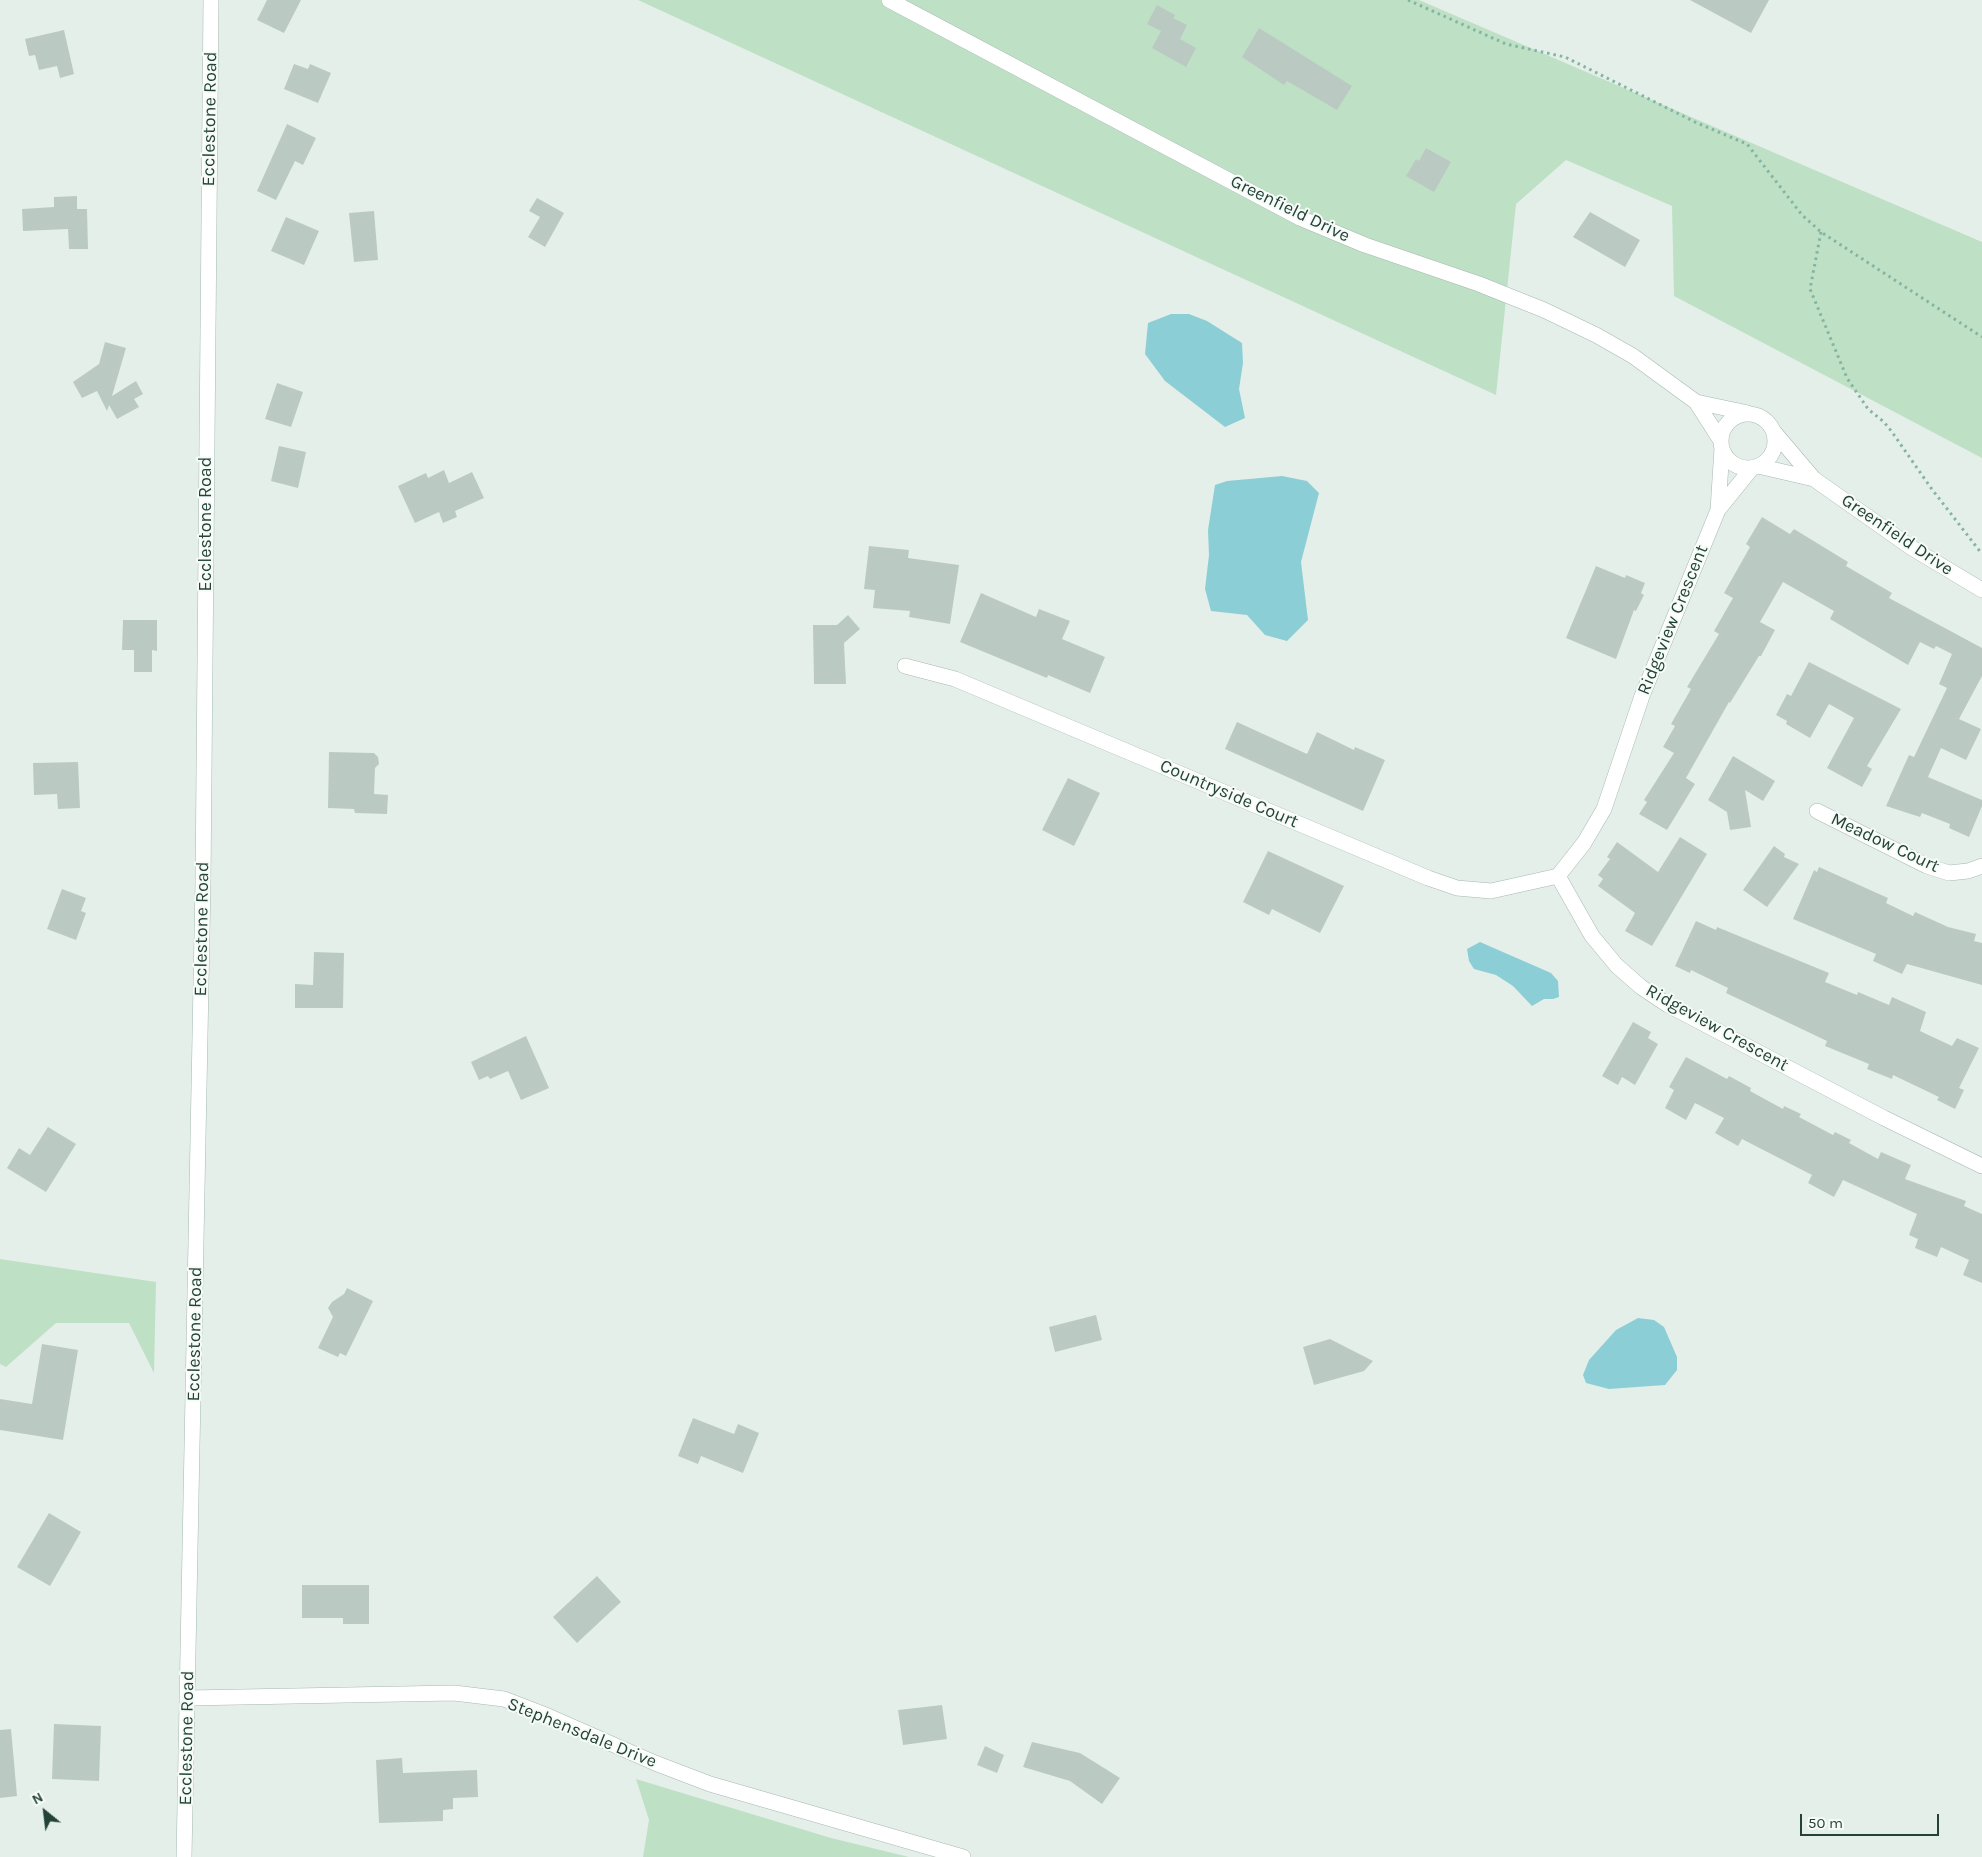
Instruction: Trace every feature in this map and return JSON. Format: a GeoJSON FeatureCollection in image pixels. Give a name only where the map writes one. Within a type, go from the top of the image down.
{"type":"FeatureCollection","features":[{"type":"Feature","properties":{"kind":"street","name":"Ecclestone Road"},"geometry":{"type":"LineString","coordinates":[[184,1857],[203,901],[211,0]]}},
{"type":"Feature","properties":{"kind":"street","name":"Greenfield Drive"},"geometry":{"type":"LineString","coordinates":[[889,0],[1300,218],[1365,245],[1503,294],[1596,335],[1633,356],[1696,402],[1721,445]]}},
{"type":"Feature","properties":{"kind":"street","name":"Greenfield Drive"},"geometry":{"type":"LineString","coordinates":[[1696,402],[1749,413]]}},
{"type":"Feature","properties":{"kind":"street"},"geometry":{"type":"LineString","coordinates":[[1749,413],[1762,417],[1772,427],[1775,433],[1775,449],[1771,456],[1755,467],[1744,468],[1730,462],[1721,445],[1722,432],[1733,418],[1749,413]]}},
{"type":"Feature","properties":{"kind":"street","name":"Greenfield Drive"},"geometry":{"type":"LineString","coordinates":[[1775,433],[1814,479],[1912,548],[1982,590]]}},
{"type":"Feature","properties":{"kind":"street","name":"Ridgeview Crescent"},"geometry":{"type":"LineString","coordinates":[[1718,510],[1721,445]]}},
{"type":"Feature","properties":{"kind":"street","name":"Greenfield Drive"},"geometry":{"type":"LineString","coordinates":[[1755,467],[1814,479]]}},
{"type":"Feature","properties":{"kind":"street","name":"Ridgeview Crescent"},"geometry":{"type":"LineString","coordinates":[[1755,467],[1718,510],[1642,696],[1604,809],[1584,842],[1558,876],[1592,936],[1617,966],[1641,987],[1686,1014],[1884,1118],[1982,1166]]}},
{"type":"Feature","properties":{"kind":"street","name":"Countryside Court"},"geometry":{"type":"LineString","coordinates":[[905,666],[955,680],[1418,874],[1457,888],[1491,891],[1558,876]]}},
{"type":"Feature","properties":{"kind":"street","name":"Meadow Court"},"geometry":{"type":"LineString","coordinates":[[1816,811],[1927,866],[1949,873],[1968,872],[1982,866]]}},
{"type":"Feature","properties":{"kind":"street","name":"Stephensdale Drive"},"geometry":{"type":"LineString","coordinates":[[188,1698],[454,1693],[504,1699],[548,1716],[655,1763],[710,1784],[962,1857]]}},
{"type":"Feature","properties":{"kind":"path"},"geometry":{"type":"LineString","coordinates":[[1408,0],[1506,44],[1565,57],[1697,123],[1747,144],[1802,215],[1821,232],[1982,337]]}},
{"type":"Feature","properties":{"kind":"path"},"geometry":{"type":"LineString","coordinates":[[1821,232],[1810,289],[1847,378],[1868,409],[1884,422],[1892,432],[1931,488],[1982,554]]}},
{"type":"Feature","properties":{"kind":"green space"},"geometry":{"type":"Polygon","coordinates":[[[638,0],[1419,0],[1982,242],[1982,458],[1674,296],[1672,206],[1566,160],[1516,204],[1496,395],[638,0]]]}},
{"type":"Feature","properties":{"kind":"green space"},"geometry":{"type":"Polygon","coordinates":[[[0,1259],[156,1282],[154,1373],[129,1323],[56,1323],[6,1367],[0,1364],[0,1259]]]}},
{"type":"Feature","properties":{"kind":"green space"},"geometry":{"type":"Polygon","coordinates":[[[636,1779],[831,1838],[909,1857],[643,1857],[649,1820],[636,1779]]]}},
{"type":"Feature","properties":{"kind":"water"},"geometry":{"type":"Polygon","coordinates":[[[1171,314],[1189,314],[1207,321],[1242,343],[1243,363],[1239,389],[1245,418],[1225,427],[1165,381],[1145,354],[1148,323],[1171,314]]]}},
{"type":"Feature","properties":{"kind":"water"},"geometry":{"type":"Polygon","coordinates":[[[1282,476],[1307,481],[1319,493],[1301,562],[1308,620],[1287,641],[1265,635],[1247,615],[1211,611],[1205,589],[1209,555],[1208,530],[1215,485],[1227,481],[1282,476]]]}},
{"type":"Feature","properties":{"kind":"water"},"geometry":{"type":"Polygon","coordinates":[[[1480,942],[1551,973],[1558,981],[1559,997],[1544,999],[1532,1006],[1513,986],[1496,975],[1474,969],[1469,961],[1467,949],[1480,942]]]}},
{"type":"Feature","properties":{"kind":"water"},"geometry":{"type":"Polygon","coordinates":[[[1638,1318],[1654,1320],[1664,1327],[1677,1357],[1677,1370],[1665,1385],[1609,1389],[1586,1383],[1583,1375],[1589,1360],[1616,1330],[1638,1318]]]}},
{"type":"Feature","properties":{"kind":"building"},"geometry":{"type":"Polygon","coordinates":[[[267,0],[301,0],[284,33],[257,20],[267,0]]]}},
{"type":"Feature","properties":{"kind":"building"},"geometry":{"type":"Polygon","coordinates":[[[1690,0],[1769,0],[1751,33],[1690,0]]]}},
{"type":"Feature","properties":{"kind":"building"},"geometry":{"type":"Polygon","coordinates":[[[1157,5],[1175,15],[1173,18],[1187,25],[1180,39],[1196,48],[1186,67],[1152,48],[1161,31],[1147,24],[1157,5]]]}},
{"type":"Feature","properties":{"kind":"building"},"geometry":{"type":"Polygon","coordinates":[[[1259,28],[1352,86],[1337,110],[1287,81],[1284,85],[1242,57],[1259,28]]]}},
{"type":"Feature","properties":{"kind":"building"},"geometry":{"type":"Polygon","coordinates":[[[64,30],[74,74],[60,78],[57,66],[39,70],[35,55],[29,56],[25,39],[64,30]]]}},
{"type":"Feature","properties":{"kind":"building"},"geometry":{"type":"Polygon","coordinates":[[[294,64],[308,69],[310,64],[331,73],[318,103],[284,89],[294,64]]]}},
{"type":"Feature","properties":{"kind":"building"},"geometry":{"type":"Polygon","coordinates":[[[287,124],[316,138],[303,165],[295,161],[276,200],[257,191],[287,124]]]}},
{"type":"Feature","properties":{"kind":"building"},"geometry":{"type":"Polygon","coordinates":[[[1426,148],[1451,162],[1434,192],[1406,176],[1416,159],[1419,161],[1426,148]]]}},
{"type":"Feature","properties":{"kind":"building"},"geometry":{"type":"Polygon","coordinates":[[[77,196],[77,209],[87,209],[88,249],[69,249],[68,229],[23,231],[22,209],[54,207],[54,197],[77,196]]]}},
{"type":"Feature","properties":{"kind":"building"},"geometry":{"type":"Polygon","coordinates":[[[537,198],[564,213],[545,247],[528,237],[540,217],[529,211],[537,198]]]}},
{"type":"Feature","properties":{"kind":"building"},"geometry":{"type":"Polygon","coordinates":[[[374,211],[378,260],[354,262],[349,213],[374,211]]]}},
{"type":"Feature","properties":{"kind":"building"},"geometry":{"type":"Polygon","coordinates":[[[1590,212],[1640,240],[1625,267],[1573,237],[1590,212]]]}},
{"type":"Feature","properties":{"kind":"building"},"geometry":{"type":"Polygon","coordinates":[[[286,217],[319,231],[304,265],[271,251],[286,217]]]}},
{"type":"Feature","properties":{"kind":"building"},"geometry":{"type":"Polygon","coordinates":[[[105,342],[126,348],[112,396],[136,381],[143,394],[134,399],[139,407],[117,419],[109,405],[107,411],[97,391],[82,398],[73,382],[99,364],[105,342]]]}},
{"type":"Feature","properties":{"kind":"building"},"geometry":{"type":"Polygon","coordinates":[[[277,383],[303,392],[291,427],[265,419],[277,383]]]}},
{"type":"Feature","properties":{"kind":"building"},"geometry":{"type":"Polygon","coordinates":[[[279,446],[306,452],[298,488],[271,481],[279,446]]]}},
{"type":"Feature","properties":{"kind":"building"},"geometry":{"type":"Polygon","coordinates":[[[444,470],[449,483],[472,472],[484,498],[455,511],[457,517],[443,523],[439,512],[415,523],[398,486],[426,473],[428,478],[444,470]]]}},
{"type":"Feature","properties":{"kind":"building"},"geometry":{"type":"Polygon","coordinates":[[[1762,517],[1790,534],[1794,529],[1848,562],[1846,566],[1892,593],[1889,598],[1982,648],[1982,676],[1959,719],[1981,729],[1966,760],[1941,748],[1928,777],[1982,800],[1982,806],[1969,837],[1949,828],[1950,824],[1922,813],[1920,817],[1886,806],[1909,755],[1914,757],[1947,688],[1939,684],[1952,654],[1936,646],[1934,649],[1920,642],[1908,665],[1830,619],[1834,611],[1783,582],[1760,622],[1775,630],[1761,656],[1759,656],[1729,702],[1686,778],[1695,784],[1667,830],[1639,814],[1647,802],[1644,800],[1674,753],[1663,747],[1675,726],[1671,724],[1691,689],[1687,687],[1719,634],[1714,631],[1733,598],[1724,593],[1750,547],[1746,544],[1762,517]]]}},
{"type":"Feature","properties":{"kind":"building"},"geometry":{"type":"Polygon","coordinates":[[[869,546],[909,550],[908,558],[959,565],[950,624],[909,617],[910,611],[873,608],[875,590],[864,589],[869,546]]]}},
{"type":"Feature","properties":{"kind":"building"},"geometry":{"type":"Polygon","coordinates":[[[1596,566],[1625,578],[1626,575],[1645,583],[1641,593],[1644,595],[1636,611],[1634,610],[1616,659],[1566,638],[1596,566]]]}},
{"type":"Feature","properties":{"kind":"building"},"geometry":{"type":"Polygon","coordinates":[[[981,593],[1036,617],[1039,609],[1070,621],[1062,639],[1105,657],[1090,693],[1048,675],[1047,678],[960,642],[981,593]]]}},
{"type":"Feature","properties":{"kind":"building"},"geometry":{"type":"Polygon","coordinates":[[[848,615],[860,629],[844,643],[846,684],[814,684],[813,625],[837,625],[848,615]]]}},
{"type":"Feature","properties":{"kind":"building"},"geometry":{"type":"Polygon","coordinates":[[[123,620],[157,620],[157,651],[152,650],[152,672],[134,672],[134,650],[122,650],[123,620]]]}},
{"type":"Feature","properties":{"kind":"building"},"geometry":{"type":"Polygon","coordinates":[[[1809,662],[1901,709],[1867,766],[1872,769],[1862,787],[1827,768],[1854,718],[1829,704],[1810,738],[1786,724],[1787,721],[1776,715],[1787,694],[1791,696],[1809,662]]]}},
{"type":"Feature","properties":{"kind":"building"},"geometry":{"type":"Polygon","coordinates":[[[1237,722],[1307,754],[1317,732],[1354,750],[1355,747],[1385,760],[1363,811],[1225,749],[1237,722]]]}},
{"type":"Feature","properties":{"kind":"building"},"geometry":{"type":"Polygon","coordinates":[[[329,752],[374,753],[378,757],[379,764],[375,768],[374,794],[388,795],[387,814],[355,813],[354,809],[328,808],[329,752]]]}},
{"type":"Feature","properties":{"kind":"building"},"geometry":{"type":"Polygon","coordinates":[[[1733,756],[1775,781],[1763,801],[1745,790],[1751,827],[1730,830],[1727,812],[1708,800],[1733,756]]]}},
{"type":"Feature","properties":{"kind":"building"},"geometry":{"type":"Polygon","coordinates":[[[78,762],[80,808],[58,809],[57,794],[34,795],[33,763],[78,762]]]}},
{"type":"Feature","properties":{"kind":"building"},"geometry":{"type":"Polygon","coordinates":[[[1068,778],[1100,793],[1074,846],[1042,830],[1068,778]]]}},
{"type":"Feature","properties":{"kind":"building"},"geometry":{"type":"Polygon","coordinates":[[[1680,837],[1707,854],[1652,946],[1625,931],[1635,913],[1598,886],[1603,879],[1598,875],[1610,859],[1607,857],[1617,842],[1658,872],[1680,837]]]}},
{"type":"Feature","properties":{"kind":"building"},"geometry":{"type":"Polygon","coordinates":[[[1774,846],[1785,854],[1784,857],[1799,864],[1767,907],[1743,890],[1774,846]]]}},
{"type":"Feature","properties":{"kind":"building"},"geometry":{"type":"Polygon","coordinates":[[[1268,851],[1344,886],[1320,933],[1272,909],[1269,915],[1243,902],[1268,851]]]}},
{"type":"Feature","properties":{"kind":"building"},"geometry":{"type":"Polygon","coordinates":[[[1819,867],[1888,898],[1886,903],[1913,916],[1915,912],[1948,927],[1976,934],[1974,941],[1982,943],[1982,985],[1907,964],[1902,974],[1873,961],[1876,954],[1793,919],[1814,870],[1817,872],[1819,867]]]}},
{"type":"Feature","properties":{"kind":"building"},"geometry":{"type":"Polygon","coordinates":[[[62,889],[86,898],[81,911],[86,913],[76,940],[47,929],[62,889]]]}},
{"type":"Feature","properties":{"kind":"building"},"geometry":{"type":"Polygon","coordinates":[[[1696,921],[1716,930],[1717,927],[1829,973],[1825,982],[1857,995],[1858,992],[1889,1005],[1892,997],[1926,1012],[1920,1031],[1952,1046],[1957,1038],[1979,1048],[1959,1088],[1964,1090],[1955,1109],[1937,1100],[1939,1097],[1893,1075],[1892,1079],[1867,1069],[1869,1064],[1825,1046],[1827,1041],[1726,993],[1728,988],[1691,970],[1690,973],[1675,966],[1696,921]]]}},
{"type":"Feature","properties":{"kind":"building"},"geometry":{"type":"Polygon","coordinates":[[[314,952],[344,953],[343,1008],[295,1008],[295,984],[313,985],[314,952]]]}},
{"type":"Feature","properties":{"kind":"building"},"geometry":{"type":"Polygon","coordinates":[[[1633,1022],[1651,1032],[1648,1038],[1658,1044],[1635,1085],[1622,1077],[1618,1085],[1602,1076],[1633,1022]]]}},
{"type":"Feature","properties":{"kind":"building"},"geometry":{"type":"Polygon","coordinates":[[[526,1036],[549,1088],[521,1100],[508,1071],[490,1079],[488,1076],[479,1080],[471,1062],[526,1036]]]}},
{"type":"Feature","properties":{"kind":"building"},"geometry":{"type":"Polygon","coordinates":[[[1686,1057],[1727,1079],[1729,1076],[1751,1088],[1750,1091],[1783,1109],[1784,1106],[1801,1114],[1799,1117],[1833,1135],[1835,1132],[1851,1140],[1849,1143],[1878,1159],[1881,1152],[1911,1165],[1905,1179],[1966,1201],[1964,1206],[1982,1214],[1982,1283],[1963,1275],[1969,1260],[1941,1247],[1937,1257],[1915,1248],[1918,1239],[1909,1235],[1917,1214],[1843,1180],[1834,1197],[1808,1183],[1812,1175],[1742,1139],[1738,1146],[1715,1133],[1724,1118],[1695,1103],[1686,1120],[1665,1108],[1674,1090],[1669,1087],[1686,1057]]]}},
{"type":"Feature","properties":{"kind":"building"},"geometry":{"type":"Polygon","coordinates":[[[48,1127],[76,1144],[46,1192],[7,1168],[19,1148],[30,1155],[48,1127]]]}},
{"type":"Feature","properties":{"kind":"building"},"geometry":{"type":"Polygon","coordinates":[[[347,1288],[373,1301],[346,1356],[340,1353],[338,1357],[318,1348],[333,1317],[328,1308],[332,1302],[344,1294],[347,1288]]]}},
{"type":"Feature","properties":{"kind":"building"},"geometry":{"type":"Polygon","coordinates":[[[1096,1315],[1102,1340],[1055,1352],[1049,1327],[1096,1315]]]}},
{"type":"Feature","properties":{"kind":"building"},"geometry":{"type":"Polygon","coordinates":[[[1330,1339],[1373,1361],[1364,1371],[1314,1385],[1303,1347],[1330,1339]]]}},
{"type":"Feature","properties":{"kind":"building"},"geometry":{"type":"Polygon","coordinates":[[[42,1344],[78,1350],[63,1440],[0,1430],[0,1399],[32,1404],[42,1344]]]}},
{"type":"Feature","properties":{"kind":"building"},"geometry":{"type":"Polygon","coordinates":[[[693,1418],[734,1434],[738,1424],[759,1433],[743,1473],[701,1456],[698,1464],[678,1456],[693,1418]]]}},
{"type":"Feature","properties":{"kind":"building"},"geometry":{"type":"Polygon","coordinates":[[[49,1513],[81,1532],[50,1586],[17,1567],[49,1513]]]}},
{"type":"Feature","properties":{"kind":"building"},"geometry":{"type":"Polygon","coordinates":[[[597,1576],[621,1602],[577,1643],[553,1617],[597,1576]]]}},
{"type":"Feature","properties":{"kind":"building"},"geometry":{"type":"Polygon","coordinates":[[[302,1585],[369,1585],[369,1624],[343,1624],[343,1618],[302,1618],[302,1585]]]}},
{"type":"Feature","properties":{"kind":"building"},"geometry":{"type":"Polygon","coordinates":[[[942,1705],[947,1739],[903,1745],[898,1710],[942,1705]]]}},
{"type":"Feature","properties":{"kind":"building"},"geometry":{"type":"Polygon","coordinates":[[[54,1724],[101,1726],[99,1781],[52,1779],[54,1724]]]}},
{"type":"Feature","properties":{"kind":"building"},"geometry":{"type":"Polygon","coordinates":[[[11,1729],[17,1796],[0,1798],[0,1730],[11,1729]]]}},
{"type":"Feature","properties":{"kind":"building"},"geometry":{"type":"Polygon","coordinates":[[[1032,1742],[1080,1753],[1120,1778],[1102,1804],[1070,1781],[1023,1767],[1032,1742]]]}},
{"type":"Feature","properties":{"kind":"building"},"geometry":{"type":"Polygon","coordinates":[[[985,1746],[1004,1755],[997,1773],[977,1765],[985,1746]]]}},
{"type":"Feature","properties":{"kind":"building"},"geometry":{"type":"Polygon","coordinates":[[[402,1758],[403,1773],[477,1770],[478,1797],[453,1798],[453,1809],[443,1810],[443,1821],[379,1823],[376,1760],[402,1758]]]}}]}
